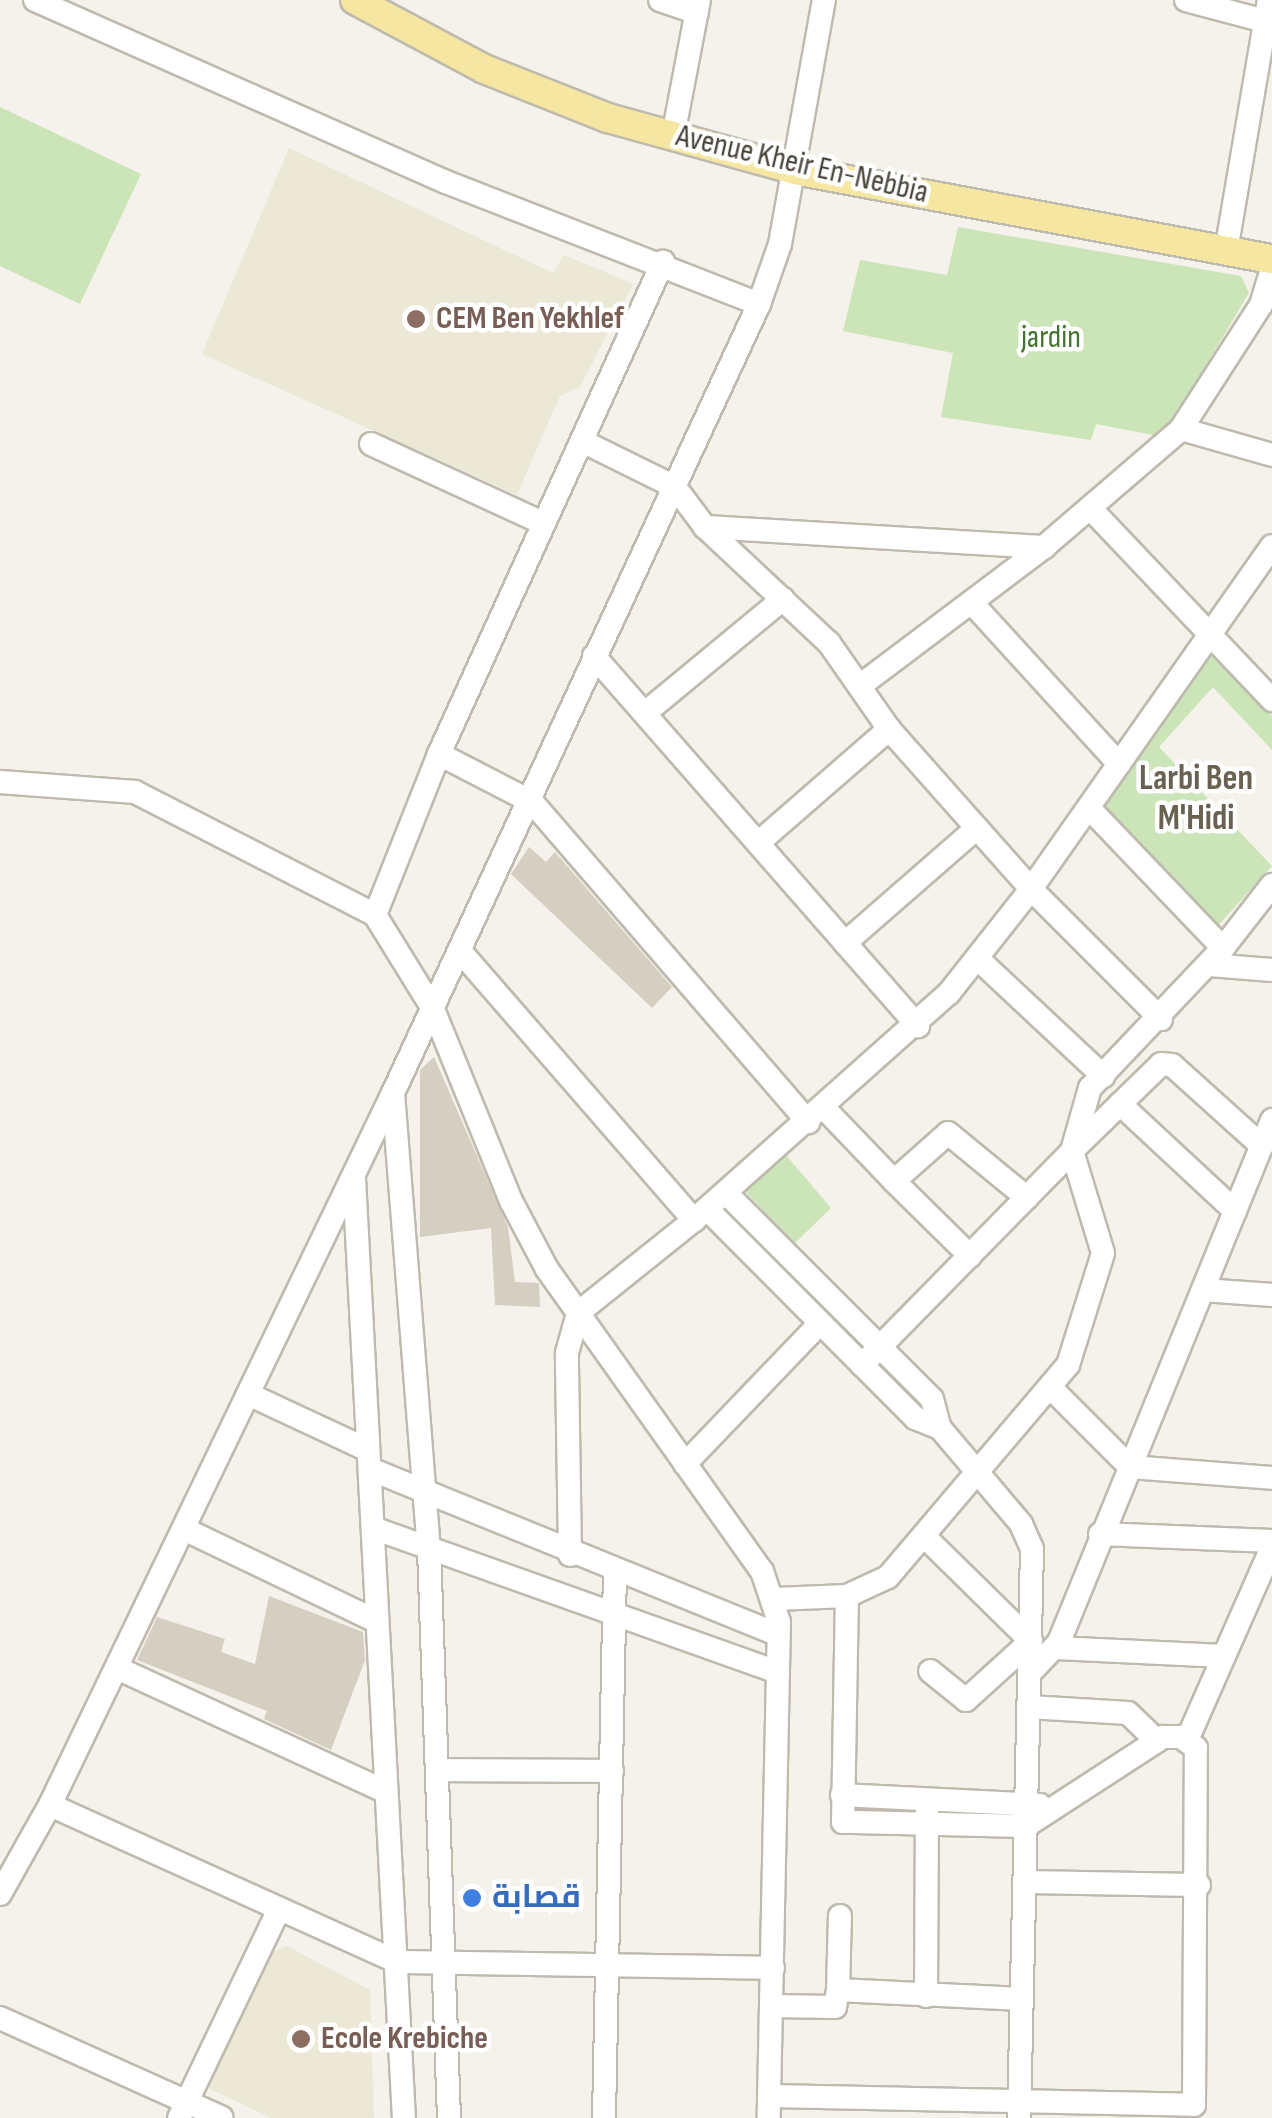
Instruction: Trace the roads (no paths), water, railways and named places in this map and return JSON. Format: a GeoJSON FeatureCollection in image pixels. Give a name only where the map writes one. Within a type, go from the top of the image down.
{"type":"FeatureCollection","features":[{"type":"Feature","properties":{"kind":"main road","name":"Avenue Kheir En-Nebbia"},"geometry":{"type":"LineString","coordinates":[[374,4],[484,69],[608,118],[794,170],[1272,259]]}},
{"type":"Feature","properties":{"kind":"street"},"geometry":{"type":"LineString","coordinates":[[35,0],[446,182],[663,262],[759,304]]}},
{"type":"Feature","properties":{"kind":"street"},"geometry":{"type":"LineString","coordinates":[[660,0],[698,6],[674,136]]}},
{"type":"Feature","properties":{"kind":"street"},"geometry":{"type":"LineString","coordinates":[[0,1894],[50,1805],[117,1668],[532,802],[594,656],[759,304],[794,170],[824,0]]}},
{"type":"Feature","properties":{"kind":"street"},"geometry":{"type":"LineString","coordinates":[[1186,0],[1267,11],[1226,252]]}},
{"type":"Feature","properties":{"kind":"street"},"geometry":{"type":"LineString","coordinates":[[375,916],[440,754],[663,262]]}},
{"type":"Feature","properties":{"kind":"street"},"geometry":{"type":"LineString","coordinates":[[860,685],[1044,547],[1181,429],[1261,305],[1272,269]]}},
{"type":"Feature","properties":{"kind":"street"},"geometry":{"type":"LineString","coordinates":[[1181,429],[1272,455]]}},
{"type":"Feature","properties":{"kind":"street"},"geometry":{"type":"LineString","coordinates":[[582,441],[675,487],[704,527],[782,599],[860,685],[889,729],[1031,889],[1162,1019]]}},
{"type":"Feature","properties":{"kind":"street"},"geometry":{"type":"LineString","coordinates":[[371,444],[542,523]]}},
{"type":"Feature","properties":{"kind":"street"},"geometry":{"type":"LineString","coordinates":[[1090,508],[1210,630],[1272,700]]}},
{"type":"Feature","properties":{"kind":"street"},"geometry":{"type":"LineString","coordinates":[[704,527],[1044,547]]}},
{"type":"Feature","properties":{"kind":"street"},"geometry":{"type":"LineString","coordinates":[[570,1555],[566,1353],[578,1313],[700,1215],[918,1026],[1031,889],[1272,546]]}},
{"type":"Feature","properties":{"kind":"street"},"geometry":{"type":"LineString","coordinates":[[645,714],[782,599]]}},
{"type":"Feature","properties":{"kind":"street"},"geometry":{"type":"LineString","coordinates":[[972,603],[1119,764]]}},
{"type":"Feature","properties":{"kind":"street"},"geometry":{"type":"LineString","coordinates":[[594,656],[918,1026]]}},
{"type":"Feature","properties":{"kind":"street"},"geometry":{"type":"LineString","coordinates":[[758,842],[889,729]]}},
{"type":"Feature","properties":{"kind":"street"},"geometry":{"type":"LineString","coordinates":[[440,754],[532,802],[816,1115],[894,1181],[970,1256]]}},
{"type":"Feature","properties":{"kind":"street"},"geometry":{"type":"LineString","coordinates":[[0,782],[135,792],[375,916],[432,1009],[511,1200],[578,1313],[686,1464],[775,1599],[779,1635],[769,2107],[1194,2112],[1200,1768],[1186,1740]]}},
{"type":"Feature","properties":{"kind":"street"},"geometry":{"type":"LineString","coordinates":[[1090,808],[1217,957],[1272,970]]}},
{"type":"Feature","properties":{"kind":"street"},"geometry":{"type":"LineString","coordinates":[[845,942],[977,828]]}},
{"type":"Feature","properties":{"kind":"street"},"geometry":{"type":"LineString","coordinates":[[775,1599],[846,1596],[888,1578],[973,1470],[1051,1388],[1073,1355],[1104,1253],[1072,1151],[1080,1106],[1103,1076],[1162,1019],[1217,957],[1272,885]]}},
{"type":"Feature","properties":{"kind":"street"},"geometry":{"type":"LineString","coordinates":[[460,951],[700,1215],[779,1282],[914,1418],[940,1428]]}},
{"type":"Feature","properties":{"kind":"street"},"geometry":{"type":"LineString","coordinates":[[977,958],[1103,1076]]}},
{"type":"Feature","properties":{"kind":"street"},"geometry":{"type":"LineString","coordinates":[[862,1365],[1162,1064],[1171,1064],[1262,1146]]}},
{"type":"Feature","properties":{"kind":"street"},"geometry":{"type":"LineString","coordinates":[[393,1093],[426,1494],[450,2118]]}},
{"type":"Feature","properties":{"kind":"street"},"geometry":{"type":"LineString","coordinates":[[1120,1104],[1236,1211]]}},
{"type":"Feature","properties":{"kind":"street"},"geometry":{"type":"LineString","coordinates":[[1030,1674],[1056,1648],[1272,1120]]}},
{"type":"Feature","properties":{"kind":"street"},"geometry":{"type":"LineString","coordinates":[[894,1181],[948,1133],[1027,1198]]}},
{"type":"Feature","properties":{"kind":"street"},"geometry":{"type":"LineString","coordinates":[[353,1174],[404,2118]]}},
{"type":"Feature","properties":{"kind":"street"},"geometry":{"type":"LineString","coordinates":[[726,1193],[932,1399],[940,1428],[1021,1524],[1032,1549],[1019,2110]]}},
{"type":"Feature","properties":{"kind":"street"},"geometry":{"type":"LineString","coordinates":[[779,1282],[798,1265]]}},
{"type":"Feature","properties":{"kind":"street"},"geometry":{"type":"LineString","coordinates":[[1203,1290],[1272,1294]]}},
{"type":"Feature","properties":{"kind":"street"},"geometry":{"type":"LineString","coordinates":[[686,1464],[820,1323]]}},
{"type":"Feature","properties":{"kind":"street"},"geometry":{"type":"LineString","coordinates":[[1051,1388],[1130,1468],[1272,1478]]}},
{"type":"Feature","properties":{"kind":"street"},"geometry":{"type":"LineString","coordinates":[[248,1394],[426,1494],[570,1555],[779,1635]]}},
{"type":"Feature","properties":{"kind":"street"},"geometry":{"type":"LineString","coordinates":[[373,1528],[615,1618],[778,1672]]}},
{"type":"Feature","properties":{"kind":"street"},"geometry":{"type":"LineString","coordinates":[[184,1529],[376,1621]]}},
{"type":"Feature","properties":{"kind":"street"},"geometry":{"type":"LineString","coordinates":[[1100,1534],[1272,1544],[1186,1740]]}},
{"type":"Feature","properties":{"kind":"street"},"geometry":{"type":"LineString","coordinates":[[924,1536],[1030,1642]]}},
{"type":"Feature","properties":{"kind":"street"},"geometry":{"type":"LineString","coordinates":[[604,2118],[616,1572]]}},
{"type":"Feature","properties":{"kind":"street"},"geometry":{"type":"LineString","coordinates":[[846,1596],[843,1822],[1026,1826],[1058,1810],[1157,1741],[1186,1740]]}},
{"type":"Feature","properties":{"kind":"street"},"geometry":{"type":"LineString","coordinates":[[930,1670],[966,1700],[1030,1642]]}},
{"type":"Feature","properties":{"kind":"street"},"geometry":{"type":"LineString","coordinates":[[1056,1648],[1224,1656]]}},
{"type":"Feature","properties":{"kind":"street"},"geometry":{"type":"LineString","coordinates":[[117,1668],[386,1792]]}},
{"type":"Feature","properties":{"kind":"street"},"geometry":{"type":"LineString","coordinates":[[1029,1707],[1128,1713],[1157,1741]]}},
{"type":"Feature","properties":{"kind":"street"},"geometry":{"type":"LineString","coordinates":[[437,1770],[612,1771]]}},
{"type":"Feature","properties":{"kind":"street"},"geometry":{"type":"LineString","coordinates":[[842,1796],[1026,1801],[1058,1810]]}},
{"type":"Feature","properties":{"kind":"street"},"geometry":{"type":"LineString","coordinates":[[926,1996],[927,1798]]}},
{"type":"Feature","properties":{"kind":"street"},"geometry":{"type":"LineString","coordinates":[[50,1805],[398,1962],[772,1968]]}},
{"type":"Feature","properties":{"kind":"street"},"geometry":{"type":"LineString","coordinates":[[1024,1882],[1199,1885]]}},
{"type":"Feature","properties":{"kind":"street"},"geometry":{"type":"LineString","coordinates":[[183,2110],[278,1911]]}},
{"type":"Feature","properties":{"kind":"street"},"geometry":{"type":"LineString","coordinates":[[772,2006],[834,2007],[840,1916]]}},
{"type":"Feature","properties":{"kind":"street"},"geometry":{"type":"LineString","coordinates":[[838,1990],[1022,1999]]}},
{"type":"Feature","properties":{"kind":"street"},"geometry":{"type":"LineString","coordinates":[[0,2018],[183,2110],[222,2118]]}},
{"type":"Feature","properties":{"kind":"place","name":"CEM Ben Yekhlef"},"geometry":{"type":"Point","coordinates":[416,319]}},
{"type":"Feature","properties":{"kind":"place","name":"قصابة"},"geometry":{"type":"Point","coordinates":[472,1898]}},
{"type":"Feature","properties":{"kind":"place","name":"Ecole Krebiche"},"geometry":{"type":"Point","coordinates":[301,2039]}},
{"type":"Feature","properties":{"kind":"district","name":"Larbi Ben M'Hidi"},"geometry":{"type":"Point","coordinates":[1196,799]}},
{"type":"Feature","properties":{"kind":"park label","name":"jardin"},"geometry":{"type":"Point","coordinates":[1051,338]}}]}
